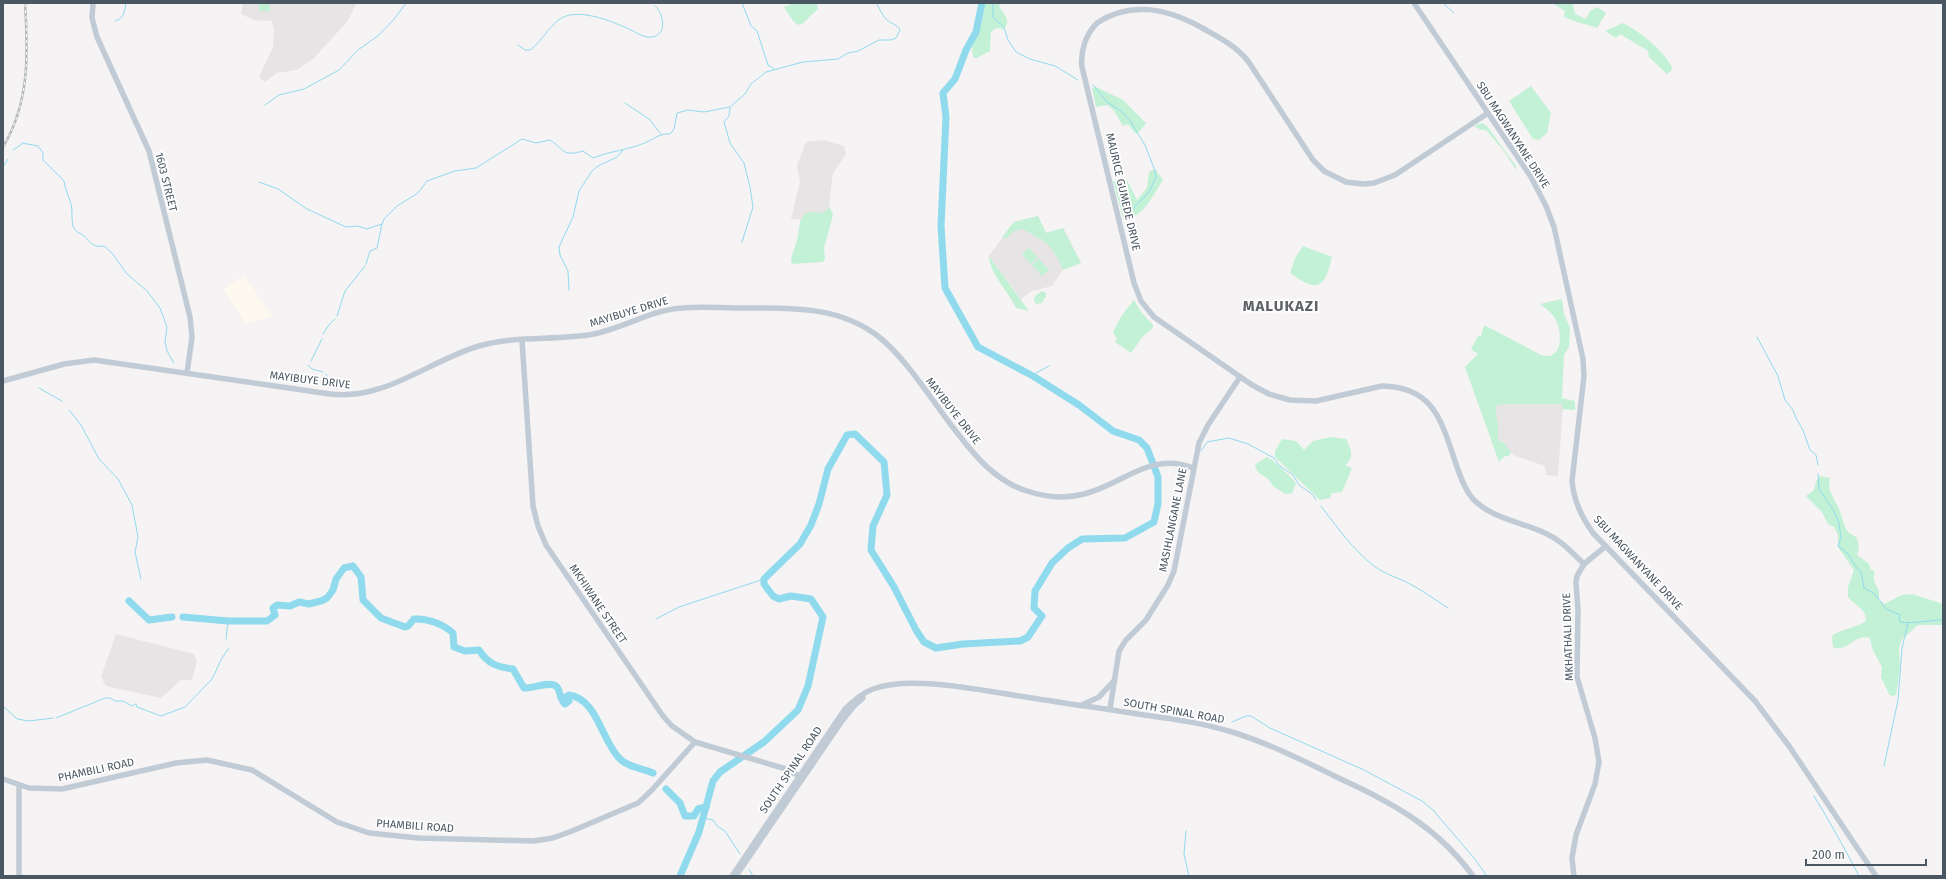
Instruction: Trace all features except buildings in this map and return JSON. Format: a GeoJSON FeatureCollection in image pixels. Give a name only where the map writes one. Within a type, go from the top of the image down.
{"type":"FeatureCollection","features":[{"type":"Feature","properties":{"kind":"street","name":"1603 STREET"},"geometry":{"type":"LineString","coordinates":[[93,3],[92,18],[97,37],[149,151],[190,317],[192,337],[187,373]]}},
{"type":"Feature","properties":{"kind":"street","name":"SBU MAGWANYANE DRIVE"},"geometry":{"type":"LineString","coordinates":[[1414,3],[1531,177],[1546,206],[1554,227],[1580,343],[1584,368],[1583,392],[1573,465],[1574,492],[1580,512],[1585,522],[1606,546],[1755,701],[1789,746],[1876,876]]}},
{"type":"Feature","properties":{"kind":"street","name":"MAURICE GUMEDE DRIVE"},"geometry":{"type":"LineString","coordinates":[[1488,113],[1395,174],[1374,183],[1363,184],[1346,182],[1324,171],[1314,160],[1245,58],[1237,49],[1226,41],[1167,8],[1153,4],[1134,4],[1119,8],[1104,16],[1094,26],[1084,45],[1082,67],[1139,296],[1154,317],[1240,377],[1269,394],[1300,402],[1324,400],[1382,386],[1392,386],[1413,392],[1426,401],[1437,412],[1464,483],[1473,499],[1495,514],[1532,527],[1555,538],[1584,564]]}},
{"type":"Feature","properties":{"kind":"street","name":"MAYIBUYE DRIVE"},"geometry":{"type":"LineString","coordinates":[[3,381],[64,364],[86,360],[114,362],[334,395],[362,395],[380,390],[470,349],[487,344],[580,336],[598,333],[654,314],[681,308],[802,308],[815,310],[850,320],[861,325],[879,337],[906,366],[977,457],[994,473],[1015,487],[1047,496],[1074,496],[1105,487],[1158,463],[1180,464],[1193,468]]}},
{"type":"Feature","properties":{"kind":"street","name":"MKHIWANE STREET"},"geometry":{"type":"LineString","coordinates":[[522,340],[532,500],[546,545],[663,716],[672,726],[695,742],[758,762],[786,769],[802,777]]}},
{"type":"Feature","properties":{"kind":"street","name":"MASIHLANGANE LANE"},"geometry":{"type":"LineString","coordinates":[[1110,709],[1117,657],[1121,646],[1146,620],[1172,579],[1177,562],[1193,468],[1202,435],[1240,377]]}},
{"type":"Feature","properties":{"kind":"street","name":"MKHATHALI DRIVE"},"geometry":{"type":"LineString","coordinates":[[1574,876],[1572,858],[1576,835],[1595,784],[1598,762],[1596,738],[1578,677],[1578,610],[1576,582],[1577,576],[1584,564],[1606,546]]}},
{"type":"Feature","properties":{"kind":"street"},"geometry":{"type":"LineString","coordinates":[[1081,705],[1099,697],[1114,680]]}},
{"type":"Feature","properties":{"kind":"street","name":"SOUTH SPINAL ROAD"},"geometry":{"type":"LineString","coordinates":[[736,876],[845,709],[863,694],[878,688],[904,682],[921,683],[1110,709],[1179,720],[1230,731],[1258,740],[1380,798],[1407,814],[1436,834],[1473,876]]}},
{"type":"Feature","properties":{"kind":"street","name":"PHAMBILI ROAD"},"geometry":{"type":"LineString","coordinates":[[3,778],[19,786],[39,790],[62,789],[176,762],[207,760],[252,770],[337,822],[369,833],[418,838],[533,841],[553,838],[638,803],[651,791],[695,742]]}},
{"type":"Feature","properties":{"kind":"street","name":"SOUTH SPINAL ROAD"},"geometry":{"type":"LineString","coordinates":[[732,876],[802,777]]}},
{"type":"Feature","properties":{"kind":"street"},"geometry":{"type":"LineString","coordinates":[[19,786],[19,876]]}},
{"type":"Feature","properties":{"kind":"shaded area"},"geometry":{"type":"Polygon","coordinates":[[[243,3],[357,3],[347,22],[313,59],[296,70],[277,73],[265,82],[259,77],[273,47],[274,29],[272,21],[254,20],[241,14],[243,3]]]}},
{"type":"Feature","properties":{"kind":"shaded area"},"geometry":{"type":"Polygon","coordinates":[[[824,140],[844,146],[846,154],[833,173],[827,221],[791,219],[800,182],[797,165],[806,142],[824,140]]]}},
{"type":"Feature","properties":{"kind":"shaded area"},"geometry":{"type":"Polygon","coordinates":[[[1038,216],[1046,233],[1063,228],[1081,263],[1063,270],[1052,286],[1032,291],[1021,299],[989,256],[1014,222],[1038,216]]]}},
{"type":"Feature","properties":{"kind":"shaded area"},"geometry":{"type":"Polygon","coordinates":[[[244,275],[273,317],[245,323],[224,289],[244,275]]]}},
{"type":"Feature","properties":{"kind":"shaded area"},"geometry":{"type":"Polygon","coordinates":[[[1505,404],[1563,404],[1558,476],[1546,475],[1545,466],[1513,455],[1503,442],[1498,441],[1498,425],[1495,406],[1505,404]]]}},
{"type":"Feature","properties":{"kind":"shaded area"},"geometry":{"type":"Polygon","coordinates":[[[116,634],[194,654],[197,661],[192,680],[181,680],[161,698],[106,686],[101,677],[116,634]]]}},
{"type":"Feature","properties":{"kind":"green space"},"geometry":{"type":"Polygon","coordinates":[[[259,3],[270,3],[270,11],[259,11],[259,3]]]}},
{"type":"Feature","properties":{"kind":"green space"},"geometry":{"type":"Polygon","coordinates":[[[795,3],[817,3],[818,9],[803,23],[797,24],[784,7],[795,3]]]}},
{"type":"Feature","properties":{"kind":"green space"},"geometry":{"type":"Polygon","coordinates":[[[985,3],[1001,3],[999,6],[1007,20],[1007,23],[1003,29],[996,28],[991,32],[990,51],[977,58],[974,58],[972,53],[973,44],[981,26],[985,3]]]}},
{"type":"Feature","properties":{"kind":"green space"},"geometry":{"type":"Polygon","coordinates":[[[1552,3],[1569,3],[1573,5],[1575,14],[1586,19],[1590,11],[1597,7],[1606,13],[1597,28],[1564,17],[1565,11],[1552,3]]]}},
{"type":"Feature","properties":{"kind":"green space"},"geometry":{"type":"Polygon","coordinates":[[[1623,23],[1644,36],[1662,53],[1672,67],[1671,71],[1667,74],[1649,57],[1648,51],[1620,34],[1616,38],[1605,31],[1623,23]]]}},
{"type":"Feature","properties":{"kind":"green space"},"geometry":{"type":"Polygon","coordinates":[[[1531,86],[1551,113],[1547,133],[1539,140],[1533,139],[1509,101],[1531,86]]]}},
{"type":"Feature","properties":{"kind":"green space"},"geometry":{"type":"Polygon","coordinates":[[[1096,87],[1123,100],[1146,123],[1140,131],[1135,133],[1128,124],[1123,126],[1114,111],[1108,105],[1096,107],[1092,88],[1096,87]]]}},
{"type":"Feature","properties":{"kind":"green space"},"geometry":{"type":"Polygon","coordinates":[[[1482,123],[1487,126],[1516,166],[1516,170],[1504,151],[1486,130],[1481,130],[1474,126],[1482,123]]]}},
{"type":"Feature","properties":{"kind":"green space"},"geometry":{"type":"Polygon","coordinates":[[[1155,169],[1163,180],[1151,199],[1142,211],[1130,218],[1123,218],[1113,181],[1127,180],[1137,200],[1147,188],[1149,172],[1155,169]]]}},
{"type":"Feature","properties":{"kind":"green space"},"geometry":{"type":"Polygon","coordinates":[[[830,207],[833,215],[824,248],[825,259],[823,262],[792,264],[791,259],[798,237],[800,222],[804,215],[808,212],[823,213],[830,207]]]}},
{"type":"Feature","properties":{"kind":"green space"},"geometry":{"type":"Polygon","coordinates":[[[1038,216],[1046,233],[1063,228],[1081,263],[1063,270],[1056,255],[1050,247],[1042,240],[1024,229],[1014,231],[1007,238],[1002,237],[1014,222],[1038,216]]]}},
{"type":"Feature","properties":{"kind":"green space"},"geometry":{"type":"Polygon","coordinates":[[[1303,246],[1332,257],[1326,276],[1323,281],[1318,284],[1313,285],[1307,283],[1290,273],[1295,258],[1303,246]]]}},
{"type":"Feature","properties":{"kind":"green space"},"geometry":{"type":"Polygon","coordinates":[[[1029,248],[1038,258],[1031,264],[1022,254],[1029,248]]]}},
{"type":"Feature","properties":{"kind":"green space"},"geometry":{"type":"Polygon","coordinates":[[[989,256],[1029,311],[1016,308],[996,276],[990,263],[989,256]]]}},
{"type":"Feature","properties":{"kind":"green space"},"geometry":{"type":"Polygon","coordinates":[[[1039,259],[1049,270],[1042,276],[1032,265],[1039,259]]]}},
{"type":"Feature","properties":{"kind":"green space"},"geometry":{"type":"Polygon","coordinates":[[[1042,291],[1046,293],[1046,296],[1042,303],[1036,304],[1034,300],[1035,296],[1042,291]]]}},
{"type":"Feature","properties":{"kind":"green space"},"geometry":{"type":"Polygon","coordinates":[[[1562,299],[1564,314],[1570,328],[1569,347],[1564,355],[1562,398],[1575,401],[1575,410],[1562,409],[1562,404],[1505,404],[1495,406],[1498,425],[1498,441],[1503,442],[1511,452],[1509,456],[1505,456],[1499,462],[1465,367],[1478,354],[1471,349],[1478,336],[1481,336],[1484,326],[1486,326],[1541,355],[1549,356],[1554,354],[1560,343],[1559,329],[1553,315],[1540,304],[1562,299]]]}},
{"type":"Feature","properties":{"kind":"green space"},"geometry":{"type":"Polygon","coordinates":[[[1134,300],[1142,313],[1153,325],[1153,328],[1144,335],[1131,353],[1115,342],[1117,338],[1113,332],[1122,315],[1134,300]]]}},
{"type":"Feature","properties":{"kind":"green space"},"geometry":{"type":"Polygon","coordinates":[[[1331,437],[1346,439],[1351,449],[1351,456],[1345,465],[1352,468],[1342,492],[1332,493],[1330,498],[1320,500],[1275,457],[1275,451],[1282,439],[1296,441],[1304,450],[1313,441],[1331,437]]]}},
{"type":"Feature","properties":{"kind":"green space"},"geometry":{"type":"Polygon","coordinates":[[[1267,457],[1270,458],[1296,483],[1292,493],[1286,494],[1274,487],[1268,479],[1258,472],[1255,467],[1256,464],[1267,457]]]}},
{"type":"Feature","properties":{"kind":"green space"},"geometry":{"type":"Polygon","coordinates":[[[1820,476],[1830,478],[1829,489],[1840,511],[1845,527],[1848,532],[1857,538],[1859,547],[1857,555],[1869,564],[1871,570],[1874,571],[1874,581],[1879,591],[1879,599],[1884,604],[1902,595],[1912,594],[1943,604],[1943,625],[1918,625],[1902,639],[1899,648],[1900,667],[1896,695],[1891,696],[1889,694],[1881,677],[1882,667],[1872,648],[1870,638],[1859,638],[1842,648],[1833,647],[1832,636],[1838,632],[1865,622],[1866,618],[1863,611],[1848,597],[1848,587],[1854,570],[1838,547],[1838,535],[1834,527],[1828,524],[1822,512],[1806,496],[1814,490],[1816,482],[1820,476]]]}},
{"type":"Feature","properties":{"kind":"waterway"},"geometry":{"type":"LineString","coordinates":[[115,21],[121,18],[126,3]]}},
{"type":"Feature","properties":{"kind":"waterway"},"geometry":{"type":"LineString","coordinates":[[265,105],[279,95],[304,89],[339,70],[358,50],[379,35],[395,18],[406,3]]}},
{"type":"Feature","properties":{"kind":"waterway"},"geometry":{"type":"LineString","coordinates":[[742,3],[751,26],[757,31],[768,65],[774,69]]}},
{"type":"Feature","properties":{"kind":"waterway"},"geometry":{"type":"LineString","coordinates":[[259,182],[278,189],[307,209],[346,227],[357,226],[367,229],[382,224],[384,219],[397,206],[418,193],[427,181],[455,171],[476,168],[522,139],[536,143],[550,140],[564,152],[576,153],[583,151],[593,158],[640,145],[661,135],[670,134],[674,129],[677,113],[688,110],[704,112],[730,107],[745,94],[751,84],[766,72],[803,62],[838,59],[848,53],[858,51],[879,40],[891,40],[896,38],[900,30],[897,26],[885,18],[876,3]]}},
{"type":"Feature","properties":{"kind":"waterway"},"geometry":{"type":"LineString","coordinates":[[680,876],[699,832],[713,781],[720,772],[764,742],[798,710],[808,686],[823,617],[811,599],[791,596],[779,599],[773,596],[764,584],[764,579],[800,544],[811,525],[819,504],[828,469],[847,435],[855,434],[884,462],[887,495],[873,526],[871,550],[894,587],[916,630],[924,642],[936,648],[963,644],[1020,641],[1028,637],[1042,616],[1034,608],[1035,591],[1052,563],[1068,548],[1082,539],[1125,538],[1154,522],[1158,504],[1158,477],[1147,448],[1139,440],[1113,431],[1079,405],[1033,376],[978,347],[945,288],[941,226],[946,117],[943,93],[955,79],[966,50],[976,32],[982,3]]}},
{"type":"Feature","properties":{"kind":"waterway"},"geometry":{"type":"LineString","coordinates":[[993,3],[993,17],[1004,27],[1008,40],[1016,52],[1030,59],[1055,66],[1078,80]]}},
{"type":"Feature","properties":{"kind":"waterway"},"geometry":{"type":"LineString","coordinates":[[1443,3],[1454,13]]}},
{"type":"Feature","properties":{"kind":"waterway"},"geometry":{"type":"LineString","coordinates":[[518,45],[525,50],[530,50],[556,22],[566,16],[574,15],[599,18],[646,37],[656,36],[660,33],[663,24],[661,14],[655,6]]}},
{"type":"Feature","properties":{"kind":"waterway"},"geometry":{"type":"LineString","coordinates":[[1093,85],[1107,102],[1121,111],[1130,121],[1145,145],[1155,171],[1156,177],[1149,192],[1127,215]]}},
{"type":"Feature","properties":{"kind":"waterway"},"geometry":{"type":"LineString","coordinates":[[625,103],[649,119],[661,134]]}},
{"type":"Feature","properties":{"kind":"waterway"},"geometry":{"type":"LineString","coordinates":[[730,108],[729,116],[724,122],[730,143],[744,163],[753,207],[742,242]]}},
{"type":"Feature","properties":{"kind":"waterway"},"geometry":{"type":"LineString","coordinates":[[22,143],[38,146],[43,153],[43,160],[64,181],[71,204],[72,223],[75,230],[92,244],[104,246],[112,253],[127,274],[147,291],[160,308],[167,327],[165,342],[167,351],[174,363]]}},
{"type":"Feature","properties":{"kind":"waterway"},"geometry":{"type":"LineString","coordinates":[[13,150],[22,144]]}},
{"type":"Feature","properties":{"kind":"waterway"},"geometry":{"type":"LineString","coordinates":[[569,290],[568,271],[560,255],[559,247],[573,217],[579,191],[592,171],[598,166],[617,157],[623,150]]}},
{"type":"Feature","properties":{"kind":"waterway"},"geometry":{"type":"LineString","coordinates":[[3,167],[8,159]]}},
{"type":"Feature","properties":{"kind":"waterway"},"geometry":{"type":"LineString","coordinates":[[366,264],[370,251],[377,248],[382,224]]}},
{"type":"Feature","properties":{"kind":"waterway"},"geometry":{"type":"LineString","coordinates":[[337,316],[345,291],[365,266]]}},
{"type":"Feature","properties":{"kind":"waterway"},"geometry":{"type":"LineString","coordinates":[[323,334],[335,319]]}},
{"type":"Feature","properties":{"kind":"waterway"},"geometry":{"type":"LineString","coordinates":[[1757,337],[1778,376],[1785,400],[1793,410],[1803,430],[1810,450],[1816,455],[1818,465]]}},
{"type":"Feature","properties":{"kind":"waterway"},"geometry":{"type":"LineString","coordinates":[[311,361],[322,339]]}},
{"type":"Feature","properties":{"kind":"waterway"},"geometry":{"type":"LineString","coordinates":[[308,365],[312,369],[323,372]]}},
{"type":"Feature","properties":{"kind":"waterway"},"geometry":{"type":"LineString","coordinates":[[1033,376],[1049,366]]}},
{"type":"Feature","properties":{"kind":"waterway"},"geometry":{"type":"LineString","coordinates":[[326,374],[331,386]]}},
{"type":"Feature","properties":{"kind":"waterway"},"geometry":{"type":"LineString","coordinates":[[39,388],[62,401]]}},
{"type":"Feature","properties":{"kind":"waterway"},"geometry":{"type":"LineString","coordinates":[[69,410],[81,425],[99,459],[118,479],[132,505],[138,537],[135,552],[141,579]]}},
{"type":"Feature","properties":{"kind":"waterway"},"geometry":{"type":"LineString","coordinates":[[1201,451],[1207,442],[1229,438],[1248,444],[1274,458],[1280,466],[1293,475],[1299,485],[1312,494],[1316,500]]}},
{"type":"Feature","properties":{"kind":"waterway"},"geometry":{"type":"LineString","coordinates":[[1818,474],[1819,489],[1834,511],[1839,523],[1841,538],[1838,546],[1848,554],[1861,572],[1864,588],[1875,594],[1886,609],[1900,615],[1900,622],[1911,623],[1943,620]]}},
{"type":"Feature","properties":{"kind":"waterway"},"geometry":{"type":"LineString","coordinates":[[1321,506],[1352,546],[1366,560],[1385,573],[1415,587],[1448,608]]}},
{"type":"Feature","properties":{"kind":"waterway"},"geometry":{"type":"LineString","coordinates":[[183,617],[228,621],[267,621],[275,615],[273,608],[277,605],[290,606],[299,602],[309,604],[327,598],[333,590],[336,579],[344,568],[353,566],[361,577],[363,600],[381,618],[405,627],[408,626],[414,619],[435,622],[453,633],[454,647],[465,651],[479,650],[489,662],[513,669],[524,688],[550,684],[557,687],[565,704],[569,701],[566,697],[569,695],[578,698],[586,704],[592,712],[619,758],[630,765],[653,773]]}},
{"type":"Feature","properties":{"kind":"waterway"},"geometry":{"type":"LineString","coordinates":[[656,619],[679,607],[764,579]]}},
{"type":"Feature","properties":{"kind":"waterway"},"geometry":{"type":"LineString","coordinates":[[129,601],[149,620],[172,617]]}},
{"type":"Feature","properties":{"kind":"waterway"},"geometry":{"type":"LineString","coordinates":[[226,639],[228,621]]}},
{"type":"Feature","properties":{"kind":"waterway"},"geometry":{"type":"LineString","coordinates":[[1884,766],[1898,700],[1902,648],[1908,623]]}},
{"type":"Feature","properties":{"kind":"waterway"},"geometry":{"type":"LineString","coordinates":[[56,718],[105,698],[110,698],[115,701],[123,701],[132,706],[136,704],[137,707],[161,716],[185,707],[212,679],[222,658],[229,648]]}},
{"type":"Feature","properties":{"kind":"waterway"},"geometry":{"type":"LineString","coordinates":[[3,706],[17,719],[29,721],[53,718]]}},
{"type":"Feature","properties":{"kind":"waterway"},"geometry":{"type":"LineString","coordinates":[[1232,722],[1246,716],[1251,716],[1270,728],[1364,770],[1422,801],[1433,810],[1474,858],[1487,876]]}},
{"type":"Feature","properties":{"kind":"waterway"},"geometry":{"type":"LineString","coordinates":[[666,789],[680,803],[685,816],[694,816],[698,809],[706,807]]}},
{"type":"Feature","properties":{"kind":"waterway"},"geometry":{"type":"LineString","coordinates":[[1814,796],[1859,876]]}},
{"type":"Feature","properties":{"kind":"waterway"},"geometry":{"type":"LineString","coordinates":[[704,818],[713,820],[717,826],[725,831],[740,854]]}},
{"type":"Feature","properties":{"kind":"waterway"},"geometry":{"type":"LineString","coordinates":[[1186,831],[1184,854],[1189,876]]}},
{"type":"Feature","properties":{"kind":"waterway"},"geometry":{"type":"LineString","coordinates":[[749,869],[753,876]]}},
{"type":"Feature","properties":{"kind":"railway"},"geometry":{"type":"LineString","coordinates":[[3,147],[12,130],[23,95],[27,40],[25,3]]}},
{"type":"Feature","properties":{"kind":"district","name":"MALUKAZI"},"geometry":{"type":"Point","coordinates":[1281,306]}}]}
